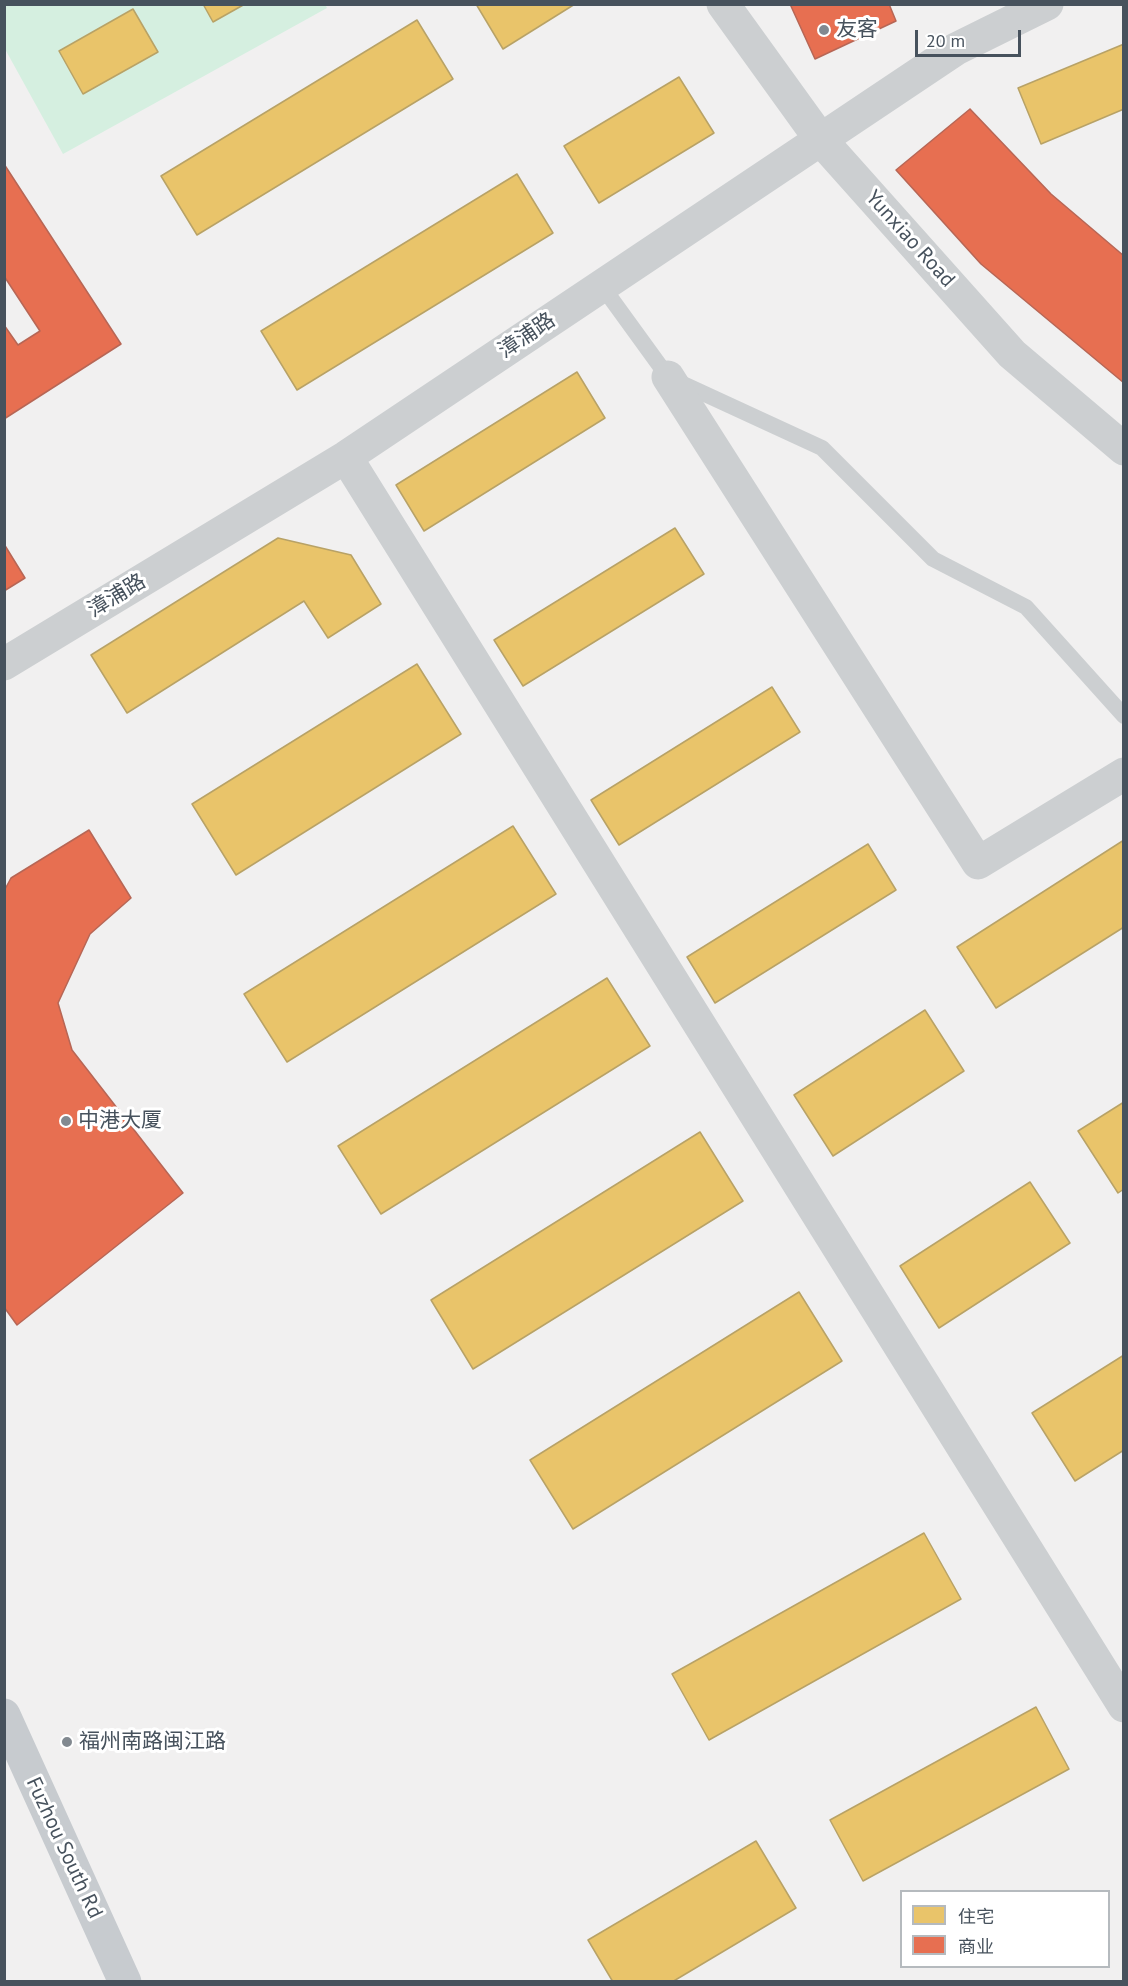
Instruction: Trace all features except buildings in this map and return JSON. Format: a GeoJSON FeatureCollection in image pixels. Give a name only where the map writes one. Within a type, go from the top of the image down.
{"type":"FeatureCollection","features":[{"type":"Feature","properties":{"kind":"main road","name":"Fuzhou South Rd"},"geometry":{"type":"LineString","coordinates":[[4,1715],[125,1982]]}},
{"type":"Feature","properties":{"kind":"street","name":"Yunxiao Road"},"geometry":{"type":"LineString","coordinates":[[723,4],[821,140],[1012,354],[1124,449]]}},
{"type":"Feature","properties":{"kind":"street","name":"漳浦路"},"geometry":{"type":"LineString","coordinates":[[4,664],[346,457],[956,49],[1047,4]]}},
{"type":"Feature","properties":{"kind":"street"},"geometry":{"type":"LineString","coordinates":[[668,377],[978,863],[1124,774]]}},
{"type":"Feature","properties":{"kind":"street"},"geometry":{"type":"LineString","coordinates":[[346,457],[1124,1706]]}},
{"type":"Feature","properties":{"kind":"lane"},"geometry":{"type":"LineString","coordinates":[[602,286],[668,377],[822,448],[933,559],[1026,607],[1124,716]]}},
{"type":"Feature","properties":{"kind":"green space"},"geometry":{"type":"Polygon","coordinates":[[[325,4],[327,8],[63,154],[5,49],[4,5],[325,4]]]}},
{"type":"Feature","properties":{"kind":"place","name":"友客"},"geometry":{"type":"Point","coordinates":[824,30]}},
{"type":"Feature","properties":{"kind":"place","name":"中港大厦"},"geometry":{"type":"Point","coordinates":[66,1121]}},
{"type":"Feature","properties":{"kind":"place","name":"福州南路闽江路"},"geometry":{"type":"Point","coordinates":[67,1742]}}]}
